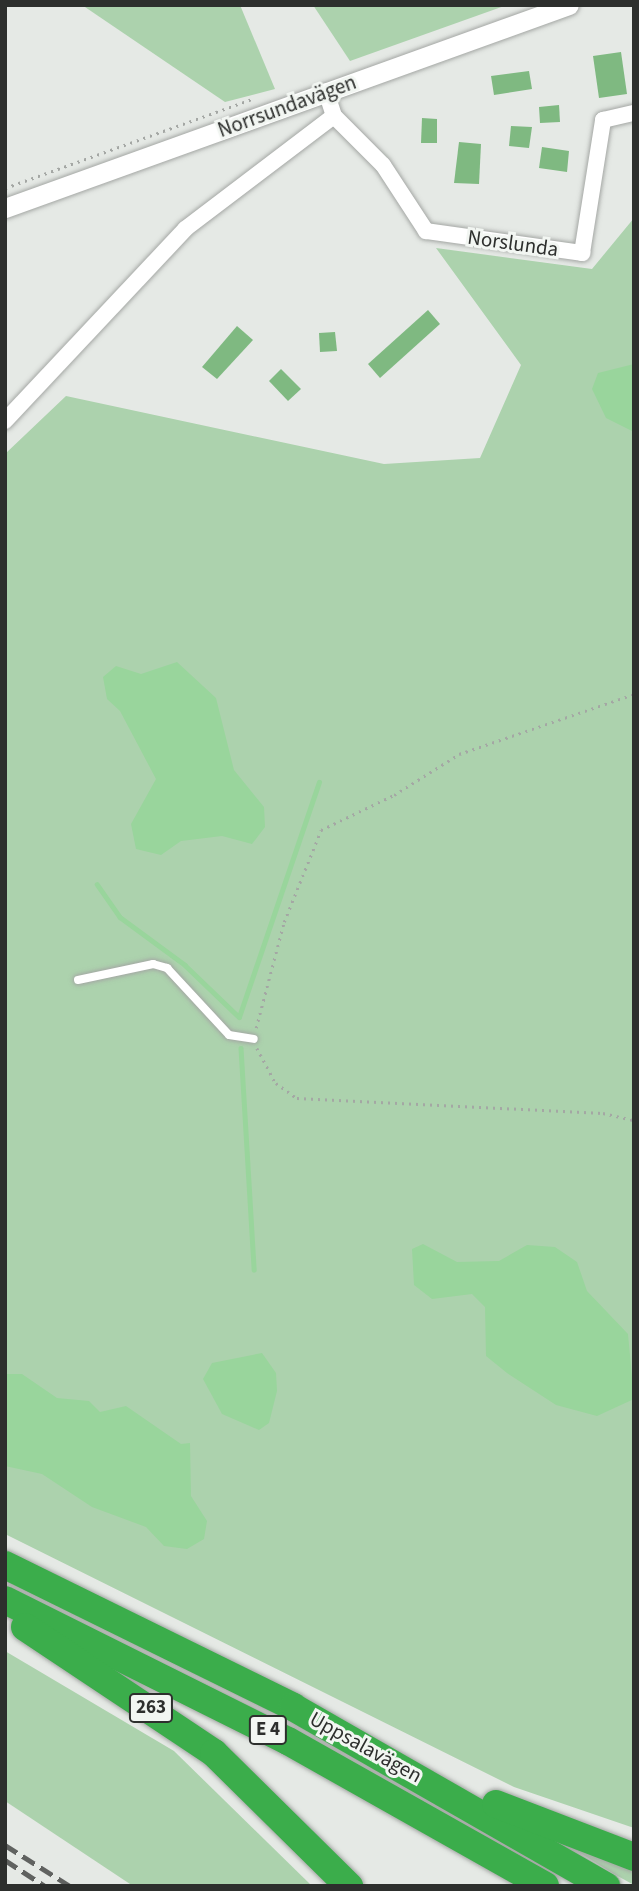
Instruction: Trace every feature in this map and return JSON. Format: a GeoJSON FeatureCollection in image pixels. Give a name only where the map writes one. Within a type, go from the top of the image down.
{"type":"FeatureCollection","features":[{"type":"Feature","properties":{"kind":"highway","name":"Uppsalavägen"},"geometry":{"type":"LineString","coordinates":[[5,1565],[373,1751],[606,1886]]}},
{"type":"Feature","properties":{"kind":"highway","name":"Uppsalavägen"},"geometry":{"type":"LineString","coordinates":[[5,1600],[300,1747],[545,1886]]}},
{"type":"Feature","properties":{"kind":"highway","name":"263"},"geometry":{"type":"LineString","coordinates":[[5,1615],[215,1753],[349,1886]]}},
{"type":"Feature","properties":{"kind":"highway"},"geometry":{"type":"LineString","coordinates":[[373,1751],[634,1857]]}},
{"type":"Feature","properties":{"kind":"street","name":"Norrsundavägen"},"geometry":{"type":"LineString","coordinates":[[5,208],[569,5]]}},
{"type":"Feature","properties":{"kind":"street"},"geometry":{"type":"LineString","coordinates":[[5,421],[185,229],[334,116],[326,92]]}},
{"type":"Feature","properties":{"kind":"street","name":"Norslunda"},"geometry":{"type":"LineString","coordinates":[[334,116],[383,165],[426,231],[582,253],[603,120],[634,113]]}},
{"type":"Feature","properties":{"kind":"lane"},"geometry":{"type":"LineString","coordinates":[[78,980],[153,964],[167,968],[229,1035],[254,1039]]}},
{"type":"Feature","properties":{"kind":"path"},"geometry":{"type":"LineString","coordinates":[[634,694],[459,754],[394,795],[321,830],[264,983],[254,1039],[276,1083],[297,1098],[603,1113],[634,1120]]}},
{"type":"Feature","properties":{"kind":"shaded area"},"geometry":{"type":"Polygon","coordinates":[[[82,5],[240,5],[275,89],[225,102],[82,5]]]}},
{"type":"Feature","properties":{"kind":"shaded area"},"geometry":{"type":"Polygon","coordinates":[[[313,5],[507,5],[350,61],[313,5]]]}},
{"type":"Feature","properties":{"kind":"shaded area"},"geometry":{"type":"Polygon","coordinates":[[[634,218],[634,1828],[514,1787],[5,1534],[5,454],[66,396],[384,464],[480,458],[521,365],[436,248],[592,269],[634,218]]]}},
{"type":"Feature","properties":{"kind":"shaded area"},"geometry":{"type":"Polygon","coordinates":[[[634,364],[634,432],[606,418],[592,389],[598,373],[634,364]]]}},
{"type":"Feature","properties":{"kind":"shaded area"},"geometry":{"type":"Polygon","coordinates":[[[177,662],[216,698],[234,770],[264,807],[265,827],[252,844],[222,836],[181,841],[161,855],[136,849],[131,824],[156,779],[120,711],[107,699],[103,677],[116,666],[141,674],[177,662]]]}},
{"type":"Feature","properties":{"kind":"shaded area"},"geometry":{"type":"Polygon","coordinates":[[[423,1244],[457,1262],[499,1261],[527,1245],[555,1247],[577,1262],[587,1291],[628,1334],[634,1399],[597,1416],[556,1405],[507,1373],[486,1356],[485,1307],[472,1294],[432,1299],[414,1285],[412,1249],[423,1244]]]}},
{"type":"Feature","properties":{"kind":"shaded area"},"geometry":{"type":"Polygon","coordinates":[[[262,1353],[276,1373],[277,1391],[269,1423],[259,1430],[222,1414],[203,1379],[212,1363],[262,1353]]]}},
{"type":"Feature","properties":{"kind":"shaded area"},"geometry":{"type":"Polygon","coordinates":[[[5,1374],[22,1374],[57,1398],[89,1401],[100,1412],[126,1406],[181,1444],[190,1443],[191,1496],[207,1521],[204,1539],[187,1549],[164,1546],[146,1527],[92,1507],[42,1474],[5,1466],[5,1374]]]}},
{"type":"Feature","properties":{"kind":"shaded area"},"geometry":{"type":"Polygon","coordinates":[[[5,1651],[174,1751],[312,1886],[133,1886],[5,1801],[5,1651]]]}},
{"type":"Feature","properties":{"kind":"shaded area"},"geometry":{"type":"Polygon","coordinates":[[[548,1833],[634,1867],[634,1885],[614,1874],[548,1833]]]}},
{"type":"Feature","properties":{"kind":"building"},"geometry":{"type":"Polygon","coordinates":[[[621,52],[627,94],[599,98],[593,56],[621,52]]]}},
{"type":"Feature","properties":{"kind":"building"},"geometry":{"type":"Polygon","coordinates":[[[529,71],[532,89],[494,95],[491,76],[529,71]]]}},
{"type":"Feature","properties":{"kind":"building"},"geometry":{"type":"Polygon","coordinates":[[[559,105],[560,122],[540,123],[539,107],[559,105]]]}},
{"type":"Feature","properties":{"kind":"building"},"geometry":{"type":"Polygon","coordinates":[[[422,118],[437,119],[437,143],[421,143],[422,118]]]}},
{"type":"Feature","properties":{"kind":"building"},"geometry":{"type":"Polygon","coordinates":[[[511,126],[532,127],[529,148],[509,146],[511,126]]]}},
{"type":"Feature","properties":{"kind":"building"},"geometry":{"type":"Polygon","coordinates":[[[459,142],[481,144],[479,184],[454,183],[459,142]]]}},
{"type":"Feature","properties":{"kind":"building"},"geometry":{"type":"Polygon","coordinates":[[[542,147],[569,151],[567,172],[539,168],[542,147]]]}},
{"type":"Feature","properties":{"kind":"building"},"geometry":{"type":"Polygon","coordinates":[[[428,310],[440,324],[380,378],[368,364],[428,310]]]}},
{"type":"Feature","properties":{"kind":"building"},"geometry":{"type":"Polygon","coordinates":[[[237,326],[253,340],[217,379],[202,367],[237,326]]]}},
{"type":"Feature","properties":{"kind":"building"},"geometry":{"type":"Polygon","coordinates":[[[335,332],[337,351],[320,352],[319,333],[335,332]]]}},
{"type":"Feature","properties":{"kind":"building"},"geometry":{"type":"Polygon","coordinates":[[[281,369],[301,389],[288,401],[269,381],[281,369]]]}},
{"type":"Feature","properties":{"kind":"waterway"},"geometry":{"type":"LineString","coordinates":[[97,884],[120,917],[185,965],[239,1017],[319,782]]}},
{"type":"Feature","properties":{"kind":"waterway"},"geometry":{"type":"LineString","coordinates":[[241,1048],[254,1270]]}},
{"type":"Feature","properties":{"kind":"railway"},"geometry":{"type":"LineString","coordinates":[[5,1845],[70,1886]]}},
{"type":"Feature","properties":{"kind":"railway"},"geometry":{"type":"LineString","coordinates":[[5,1860],[45,1886]]}}]}
